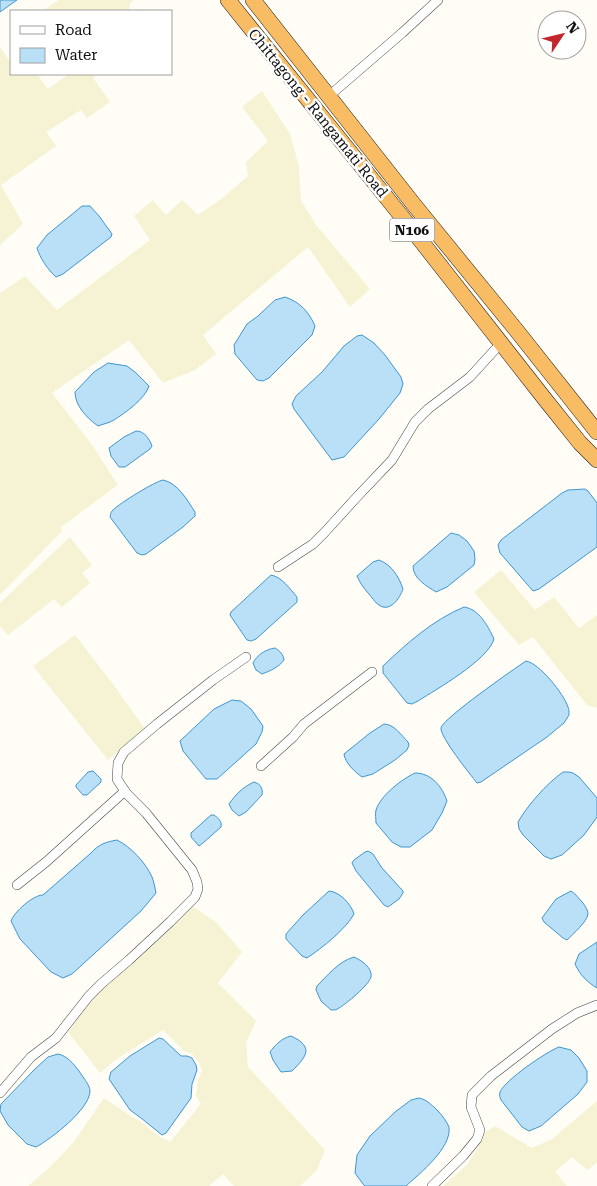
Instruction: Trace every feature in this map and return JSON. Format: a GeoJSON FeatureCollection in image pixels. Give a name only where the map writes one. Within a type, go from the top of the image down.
{"type":"FeatureCollection","features":[{"type":"Feature","properties":{"kind":"highway","name":"Chittagong - Rangamati Road"},"geometry":{"type":"LineString","coordinates":[[228,0],[580,443],[597,460]]}},
{"type":"Feature","properties":{"kind":"highway","name":"Chittagong - Rangamati Road"},"geometry":{"type":"LineString","coordinates":[[253,0],[414,206],[597,432]]}},
{"type":"Feature","properties":{"kind":"street"},"geometry":{"type":"LineString","coordinates":[[329,96],[438,0]]}},
{"type":"Feature","properties":{"kind":"street"},"geometry":{"type":"LineString","coordinates":[[278,566],[313,544],[392,460],[415,422],[428,409],[470,377],[501,343]]}},
{"type":"Feature","properties":{"kind":"street"},"geometry":{"type":"LineString","coordinates":[[0,1093],[32,1057],[56,1038],[89,996],[195,897],[198,889],[192,870],[146,813],[125,791],[117,779],[118,762],[124,752],[164,718],[246,657]]}},
{"type":"Feature","properties":{"kind":"street"},"geometry":{"type":"LineString","coordinates":[[261,766],[293,737],[304,724],[372,672]]}},
{"type":"Feature","properties":{"kind":"street"},"geometry":{"type":"LineString","coordinates":[[17,885],[46,862],[125,791]]}},
{"type":"Feature","properties":{"kind":"street"},"geometry":{"type":"LineString","coordinates":[[432,1186],[464,1156],[477,1139],[480,1130],[471,1106],[472,1095],[491,1076],[552,1029],[577,1013],[597,1005]]}},
{"type":"Feature","properties":{"kind":"shaded area"},"geometry":{"type":"Polygon","coordinates":[[[59,0],[133,0],[129,10],[44,10],[59,0]]]}},
{"type":"Feature","properties":{"kind":"shaded area"},"geometry":{"type":"Polygon","coordinates":[[[0,47],[10,62],[10,75],[38,75],[48,89],[68,75],[97,75],[93,78],[110,102],[87,118],[81,110],[46,132],[56,146],[1,185],[23,224],[0,245],[0,47]]]}},
{"type":"Feature","properties":{"kind":"shaded area"},"geometry":{"type":"Polygon","coordinates":[[[262,91],[290,134],[299,166],[301,201],[317,226],[370,289],[350,307],[308,247],[203,335],[216,354],[195,370],[163,383],[129,340],[52,393],[92,445],[118,485],[61,527],[62,531],[0,595],[0,293],[25,276],[57,310],[150,240],[134,216],[153,200],[166,215],[182,200],[198,215],[221,199],[248,176],[246,162],[268,141],[242,107],[262,91]]]}},
{"type":"Feature","properties":{"kind":"shaded area"},"geometry":{"type":"Polygon","coordinates":[[[70,537],[92,565],[82,573],[90,583],[62,607],[54,599],[8,635],[0,626],[0,603],[70,537]]]}},
{"type":"Feature","properties":{"kind":"shaded area"},"geometry":{"type":"Polygon","coordinates":[[[501,570],[535,610],[554,597],[579,628],[597,615],[597,708],[587,705],[533,637],[519,645],[474,592],[501,570]]]}},
{"type":"Feature","properties":{"kind":"shaded area"},"geometry":{"type":"Polygon","coordinates":[[[75,635],[145,729],[108,760],[33,666],[75,635]]]}},
{"type":"Feature","properties":{"kind":"shaded area"},"geometry":{"type":"Polygon","coordinates":[[[192,906],[216,922],[242,952],[218,983],[256,1021],[246,1043],[248,1067],[325,1150],[317,1170],[300,1186],[234,1186],[223,1174],[209,1186],[28,1186],[73,1143],[104,1098],[140,1121],[161,1138],[170,1142],[201,1104],[196,1096],[198,1080],[202,1070],[199,1063],[192,1054],[184,1051],[163,1030],[115,1060],[100,1073],[68,1032],[97,993],[164,935],[192,906]]]}},
{"type":"Feature","properties":{"kind":"shaded area"},"geometry":{"type":"Polygon","coordinates":[[[597,1101],[597,1163],[587,1170],[572,1157],[555,1172],[567,1186],[443,1186],[467,1165],[480,1144],[484,1133],[495,1126],[532,1148],[552,1139],[597,1101]]]}},
{"type":"Feature","properties":{"kind":"water"},"geometry":{"type":"Polygon","coordinates":[[[0,0],[17,0],[0,12],[0,0]]]}},
{"type":"Feature","properties":{"kind":"water"},"geometry":{"type":"Polygon","coordinates":[[[82,206],[90,206],[112,234],[111,237],[63,274],[56,277],[45,264],[37,248],[47,235],[82,206]]]}},
{"type":"Feature","properties":{"kind":"water"},"geometry":{"type":"Polygon","coordinates":[[[285,297],[300,305],[310,316],[315,326],[312,335],[269,378],[263,381],[257,380],[235,354],[234,345],[247,324],[275,300],[285,297]]]}},
{"type":"Feature","properties":{"kind":"water"},"geometry":{"type":"Polygon","coordinates":[[[362,335],[374,343],[385,355],[401,377],[403,384],[400,393],[379,419],[344,457],[332,460],[292,404],[296,396],[322,372],[344,346],[357,336],[362,335]]]}},
{"type":"Feature","properties":{"kind":"water"},"geometry":{"type":"Polygon","coordinates":[[[108,363],[127,366],[149,386],[139,401],[129,410],[112,421],[98,426],[82,411],[77,402],[75,392],[94,372],[108,363]]]}},
{"type":"Feature","properties":{"kind":"water"},"geometry":{"type":"Polygon","coordinates":[[[136,431],[146,436],[152,446],[125,467],[119,467],[111,456],[109,448],[136,431]]]}},
{"type":"Feature","properties":{"kind":"water"},"geometry":{"type":"Polygon","coordinates":[[[163,480],[173,485],[182,493],[195,512],[195,516],[183,527],[142,555],[137,553],[110,517],[112,511],[117,507],[163,480]]]}},
{"type":"Feature","properties":{"kind":"water"},"geometry":{"type":"Polygon","coordinates":[[[585,489],[597,503],[597,547],[539,589],[533,591],[500,553],[498,545],[501,540],[562,493],[568,490],[585,489]]]}},
{"type":"Feature","properties":{"kind":"water"},"geometry":{"type":"Polygon","coordinates":[[[451,533],[459,535],[467,541],[474,551],[474,565],[447,587],[436,592],[415,575],[413,566],[451,533]]]}},
{"type":"Feature","properties":{"kind":"water"},"geometry":{"type":"Polygon","coordinates":[[[379,560],[388,565],[394,572],[403,589],[397,600],[387,607],[376,603],[357,576],[373,562],[379,560]]]}},
{"type":"Feature","properties":{"kind":"water"},"geometry":{"type":"Polygon","coordinates":[[[271,575],[279,578],[286,584],[297,597],[297,602],[256,639],[247,640],[230,615],[231,612],[271,575]]]}},
{"type":"Feature","properties":{"kind":"water"},"geometry":{"type":"Polygon","coordinates":[[[464,607],[474,611],[486,624],[494,639],[490,647],[472,665],[449,682],[412,704],[407,703],[383,673],[383,666],[431,625],[464,607]]]}},
{"type":"Feature","properties":{"kind":"water"},"geometry":{"type":"Polygon","coordinates":[[[275,648],[281,653],[284,660],[277,667],[262,674],[256,670],[253,663],[257,657],[275,648]]]}},
{"type":"Feature","properties":{"kind":"water"},"geometry":{"type":"Polygon","coordinates":[[[526,661],[544,673],[556,687],[566,701],[569,715],[564,723],[547,737],[477,783],[450,747],[441,728],[444,723],[465,705],[526,661]]]}},
{"type":"Feature","properties":{"kind":"water"},"geometry":{"type":"Polygon","coordinates":[[[232,700],[241,701],[251,709],[263,726],[262,732],[256,744],[217,779],[206,779],[183,751],[180,741],[214,709],[232,700]]]}},
{"type":"Feature","properties":{"kind":"water"},"geometry":{"type":"Polygon","coordinates":[[[384,724],[394,728],[408,742],[407,750],[373,774],[362,777],[348,764],[344,754],[384,724]]]}},
{"type":"Feature","properties":{"kind":"water"},"geometry":{"type":"Polygon","coordinates":[[[93,771],[101,779],[101,782],[87,795],[83,795],[76,785],[88,772],[93,771]]]}},
{"type":"Feature","properties":{"kind":"water"},"geometry":{"type":"Polygon","coordinates":[[[563,772],[573,773],[579,777],[597,798],[597,817],[584,835],[562,855],[551,859],[544,856],[523,835],[519,829],[518,822],[538,795],[563,772]]]}},
{"type":"Feature","properties":{"kind":"water"},"geometry":{"type":"Polygon","coordinates":[[[415,773],[426,775],[435,781],[447,801],[432,830],[410,847],[401,847],[392,842],[376,823],[376,810],[382,799],[392,788],[415,773]]]}},
{"type":"Feature","properties":{"kind":"water"},"geometry":{"type":"Polygon","coordinates":[[[254,782],[261,787],[262,795],[246,812],[239,816],[232,810],[229,804],[240,791],[254,782]]]}},
{"type":"Feature","properties":{"kind":"water"},"geometry":{"type":"Polygon","coordinates":[[[211,815],[220,820],[221,827],[199,846],[191,837],[191,833],[211,815]]]}},
{"type":"Feature","properties":{"kind":"water"},"geometry":{"type":"Polygon","coordinates":[[[117,840],[133,851],[146,866],[152,877],[156,893],[141,911],[72,974],[63,978],[51,972],[20,939],[11,921],[24,905],[34,898],[43,895],[97,847],[117,840]]]}},
{"type":"Feature","properties":{"kind":"water"},"geometry":{"type":"Polygon","coordinates":[[[368,851],[373,854],[382,868],[403,891],[399,899],[388,907],[384,905],[356,871],[352,863],[368,851]]]}},
{"type":"Feature","properties":{"kind":"water"},"geometry":{"type":"Polygon","coordinates":[[[329,891],[344,899],[354,914],[340,932],[307,958],[302,956],[286,939],[286,934],[329,891]]]}},
{"type":"Feature","properties":{"kind":"water"},"geometry":{"type":"Polygon","coordinates":[[[571,891],[583,903],[588,914],[582,924],[567,940],[544,922],[542,918],[556,899],[571,891]]]}},
{"type":"Feature","properties":{"kind":"water"},"geometry":{"type":"Polygon","coordinates":[[[597,942],[597,988],[584,978],[575,964],[579,954],[597,942]]]}},
{"type":"Feature","properties":{"kind":"water"},"geometry":{"type":"Polygon","coordinates":[[[354,957],[363,962],[370,971],[371,977],[352,999],[338,1009],[331,1010],[321,1001],[316,990],[317,986],[338,965],[354,957]]]}},
{"type":"Feature","properties":{"kind":"water"},"geometry":{"type":"Polygon","coordinates":[[[291,1036],[303,1044],[306,1052],[292,1071],[281,1072],[270,1052],[279,1042],[291,1036]]]}},
{"type":"Feature","properties":{"kind":"water"},"geometry":{"type":"Polygon","coordinates":[[[159,1038],[163,1039],[181,1056],[192,1058],[197,1070],[192,1084],[191,1098],[166,1133],[162,1135],[130,1110],[109,1079],[111,1072],[130,1056],[159,1038]]]}},
{"type":"Feature","properties":{"kind":"water"},"geometry":{"type":"Polygon","coordinates":[[[559,1047],[571,1050],[579,1058],[587,1071],[587,1082],[578,1094],[541,1126],[529,1131],[522,1127],[501,1100],[500,1092],[503,1087],[526,1067],[559,1047]]]}},
{"type":"Feature","properties":{"kind":"water"},"geometry":{"type":"Polygon","coordinates":[[[58,1054],[70,1060],[77,1068],[90,1091],[84,1106],[77,1115],[36,1147],[27,1144],[8,1125],[0,1111],[1,1104],[48,1057],[58,1054]]]}},
{"type":"Feature","properties":{"kind":"water"},"geometry":{"type":"Polygon","coordinates":[[[419,1098],[432,1105],[441,1114],[449,1127],[449,1135],[440,1152],[406,1186],[365,1186],[355,1173],[357,1155],[370,1136],[395,1112],[411,1100],[419,1098]]]}}]}
